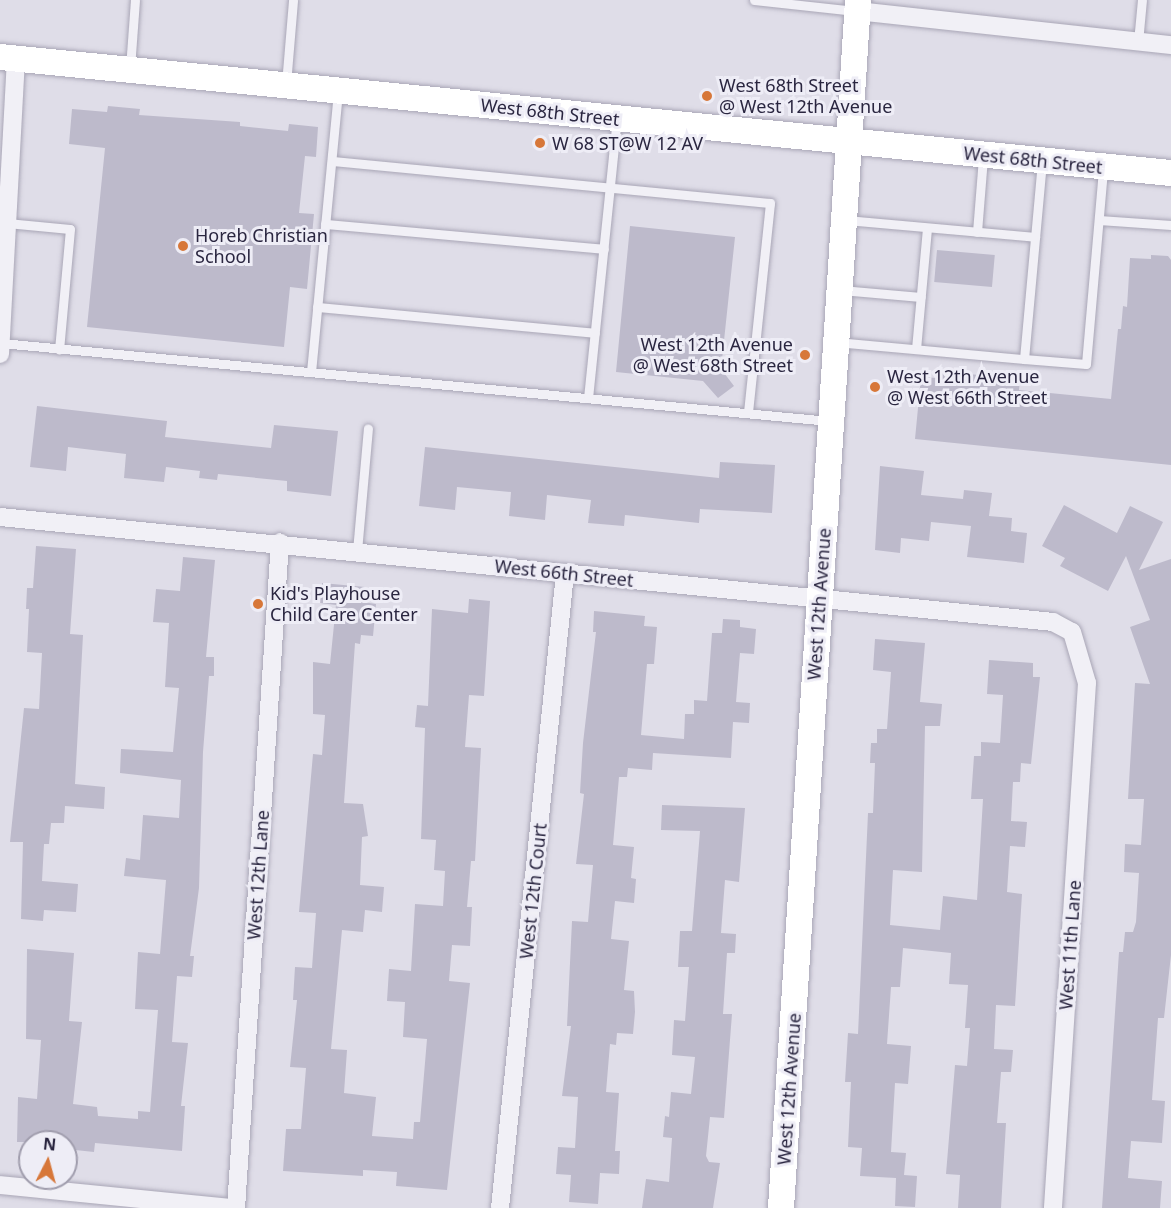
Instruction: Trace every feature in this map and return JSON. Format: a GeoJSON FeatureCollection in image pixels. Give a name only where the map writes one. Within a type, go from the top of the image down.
{"type":"FeatureCollection","features":[{"type":"Feature","properties":{"kind":"main road","name":"West 12th Avenue"},"geometry":{"type":"LineString","coordinates":[[781,1208],[857,6]]}},
{"type":"Feature","properties":{"kind":"main road","name":"West 68th Street"},"geometry":{"type":"LineString","coordinates":[[8,58],[1171,173]]}},
{"type":"Feature","properties":{"kind":"street"},"geometry":{"type":"LineString","coordinates":[[857,6],[1171,45]]}},
{"type":"Feature","properties":{"kind":"street"},"geometry":{"type":"LineString","coordinates":[[0,354],[7,223],[5,182],[8,58]]}},
{"type":"Feature","properties":{"kind":"street","name":"West 66th Street"},"geometry":{"type":"LineString","coordinates":[[0,516],[280,542],[565,574],[1053,622],[1072,632],[1088,682]]}},
{"type":"Feature","properties":{"kind":"street","name":"West 12th Lane"},"geometry":{"type":"LineString","coordinates":[[234,1208],[280,542]]}},
{"type":"Feature","properties":{"kind":"street","name":"West 12th Court"},"geometry":{"type":"LineString","coordinates":[[500,1208],[565,574]]}},
{"type":"Feature","properties":{"kind":"street","name":"West 11th Lane"},"geometry":{"type":"LineString","coordinates":[[1053,1208],[1088,682]]}},
{"type":"Feature","properties":{"kind":"street"},"geometry":{"type":"LineString","coordinates":[[0,1185],[234,1208]]}},
{"type":"Feature","properties":{"kind":"lane"},"geometry":{"type":"LineString","coordinates":[[130,70],[135,0]]}},
{"type":"Feature","properties":{"kind":"lane"},"geometry":{"type":"LineString","coordinates":[[286,86],[293,0]]}},
{"type":"Feature","properties":{"kind":"lane"},"geometry":{"type":"LineString","coordinates":[[754,0],[857,6]]}},
{"type":"Feature","properties":{"kind":"lane"},"geometry":{"type":"LineString","coordinates":[[1138,42],[1142,0]]}},
{"type":"Feature","properties":{"kind":"lane"},"geometry":{"type":"LineString","coordinates":[[311,372],[338,91]]}},
{"type":"Feature","properties":{"kind":"lane"},"geometry":{"type":"LineString","coordinates":[[588,398],[617,119]]}},
{"type":"Feature","properties":{"kind":"lane"},"geometry":{"type":"LineString","coordinates":[[976,232],[983,155]]}},
{"type":"Feature","properties":{"kind":"lane"},"geometry":{"type":"LineString","coordinates":[[1024,359],[1042,160]]}},
{"type":"Feature","properties":{"kind":"lane"},"geometry":{"type":"LineString","coordinates":[[332,161],[770,203],[748,413]]}},
{"type":"Feature","properties":{"kind":"lane"},"geometry":{"type":"LineString","coordinates":[[836,342],[1086,364],[1104,167]]}},
{"type":"Feature","properties":{"kind":"lane"},"geometry":{"type":"LineString","coordinates":[[844,220],[1035,237]]}},
{"type":"Feature","properties":{"kind":"lane"},"geometry":{"type":"LineString","coordinates":[[1099,220],[1171,225]]}},
{"type":"Feature","properties":{"kind":"lane"},"geometry":{"type":"LineString","coordinates":[[7,223],[70,229],[59,349]]}},
{"type":"Feature","properties":{"kind":"lane"},"geometry":{"type":"LineString","coordinates":[[325,224],[604,249]]}},
{"type":"Feature","properties":{"kind":"lane"},"geometry":{"type":"LineString","coordinates":[[916,349],[927,228]]}},
{"type":"Feature","properties":{"kind":"lane"},"geometry":{"type":"LineString","coordinates":[[839,290],[921,297]]}},
{"type":"Feature","properties":{"kind":"lane"},"geometry":{"type":"LineString","coordinates":[[317,307],[595,333]]}},
{"type":"Feature","properties":{"kind":"lane"},"geometry":{"type":"LineString","coordinates":[[1,343],[830,421]]}},
{"type":"Feature","properties":{"kind":"lane"},"geometry":{"type":"LineString","coordinates":[[357,551],[368,428]]}},
{"type":"Feature","properties":{"kind":"building"},"geometry":{"type":"Polygon","coordinates":[[[108,106],[140,109],[139,115],[240,122],[240,126],[288,131],[289,124],[318,127],[316,157],[305,156],[299,213],[314,214],[307,289],[290,287],[284,347],[87,327],[105,148],[69,144],[72,109],[107,112],[108,106]]]}},
{"type":"Feature","properties":{"kind":"building"},"geometry":{"type":"Polygon","coordinates":[[[630,226],[735,237],[721,369],[734,386],[718,398],[703,381],[616,372],[630,226]]]}},
{"type":"Feature","properties":{"kind":"building"},"geometry":{"type":"Polygon","coordinates":[[[937,250],[995,255],[992,287],[934,282],[937,250]]]}},
{"type":"Feature","properties":{"kind":"building"},"geometry":{"type":"Polygon","coordinates":[[[1151,255],[1168,256],[1171,260],[1171,465],[915,439],[921,377],[937,378],[937,371],[1020,379],[1019,390],[1111,399],[1118,329],[1121,329],[1123,306],[1127,307],[1130,258],[1151,259],[1151,255]]]}},
{"type":"Feature","properties":{"kind":"building"},"geometry":{"type":"Polygon","coordinates":[[[37,406],[167,421],[165,437],[271,448],[274,425],[338,431],[331,496],[287,491],[287,481],[218,474],[217,480],[199,478],[200,471],[166,467],[164,482],[124,478],[126,454],[68,447],[66,471],[30,467],[37,406]]]}},
{"type":"Feature","properties":{"kind":"building"},"geometry":{"type":"Polygon","coordinates":[[[425,447],[719,478],[720,462],[775,465],[772,513],[700,509],[699,523],[625,515],[624,526],[588,523],[591,500],[547,495],[545,520],[509,516],[511,492],[457,487],[455,510],[419,506],[425,447]]]}},
{"type":"Feature","properties":{"kind":"building"},"geometry":{"type":"Polygon","coordinates":[[[880,466],[924,471],[921,495],[963,499],[964,490],[992,493],[989,516],[1012,518],[1011,531],[1027,533],[1024,563],[967,557],[971,526],[931,522],[929,541],[901,538],[900,553],[875,550],[880,466]]]}},
{"type":"Feature","properties":{"kind":"building"},"geometry":{"type":"Polygon","coordinates":[[[1064,505],[1117,533],[1130,506],[1163,522],[1139,570],[1171,559],[1171,955],[1164,1018],[1158,1018],[1152,1100],[1165,1101],[1162,1143],[1131,1141],[1128,1178],[1162,1181],[1160,1208],[1102,1208],[1119,952],[1123,952],[1125,932],[1133,932],[1136,922],[1139,873],[1124,872],[1125,844],[1141,845],[1144,799],[1128,799],[1135,683],[1150,684],[1130,627],[1150,620],[1126,556],[1108,591],[1060,566],[1065,558],[1042,546],[1064,505]]]}},
{"type":"Feature","properties":{"kind":"building"},"geometry":{"type":"Polygon","coordinates":[[[36,546],[76,549],[70,634],[83,635],[75,784],[105,787],[104,809],[65,806],[64,823],[51,823],[49,844],[44,844],[42,881],[78,884],[76,912],[44,910],[43,921],[21,919],[23,842],[10,842],[24,708],[39,709],[42,653],[27,652],[29,609],[26,609],[27,588],[33,588],[36,546]]]}},
{"type":"Feature","properties":{"kind":"building"},"geometry":{"type":"Polygon","coordinates":[[[183,557],[215,560],[206,657],[214,657],[214,676],[209,676],[203,752],[199,888],[190,956],[194,956],[192,977],[177,976],[172,1042],[188,1043],[181,1106],[185,1106],[182,1151],[95,1143],[94,1152],[78,1150],[78,1130],[18,1130],[17,1142],[18,1097],[37,1099],[41,1040],[26,1039],[27,949],[74,953],[69,1021],[82,1022],[73,1104],[97,1107],[98,1116],[138,1119],[138,1111],[150,1112],[158,1010],[135,1009],[138,952],[160,954],[166,880],[124,876],[126,858],[140,860],[143,815],[179,818],[181,780],[120,773],[121,749],[173,752],[179,688],[165,687],[169,623],[153,622],[156,589],[180,591],[183,557]]]}},
{"type":"Feature","properties":{"kind":"building"},"geometry":{"type":"Polygon","coordinates":[[[322,583],[365,587],[363,602],[376,604],[373,636],[361,635],[360,644],[355,643],[344,803],[363,804],[368,836],[362,837],[360,885],[384,887],[382,912],[365,910],[363,932],[342,930],[331,1049],[347,1050],[344,1093],[376,1097],[372,1136],[413,1139],[414,1122],[420,1122],[427,1039],[403,1037],[405,1002],[387,1001],[389,969],[411,971],[415,904],[443,906],[445,871],[434,870],[436,840],[421,839],[425,728],[415,727],[417,705],[428,706],[432,609],[468,613],[469,599],[490,601],[484,696],[469,695],[465,747],[481,748],[475,861],[471,861],[467,907],[472,907],[470,946],[452,945],[449,981],[470,983],[447,1190],[396,1186],[397,1172],[363,1170],[363,1176],[283,1171],[286,1129],[301,1129],[306,1068],[290,1067],[297,1000],[293,1000],[295,967],[312,968],[316,913],[299,912],[313,754],[322,755],[325,715],[313,714],[313,662],[330,664],[336,605],[320,603],[322,583]]]}},
{"type":"Feature","properties":{"kind":"building"},"geometry":{"type":"Polygon","coordinates":[[[594,611],[645,616],[644,626],[657,627],[654,664],[647,664],[641,735],[684,739],[685,714],[694,714],[694,700],[707,701],[712,633],[722,633],[723,619],[740,620],[740,627],[756,629],[754,654],[740,653],[736,702],[750,703],[749,723],[733,722],[731,758],[653,753],[652,770],[628,768],[627,777],[619,777],[613,845],[634,847],[631,878],[636,879],[634,903],[615,901],[611,939],[629,941],[624,990],[634,991],[635,1012],[633,1034],[617,1033],[616,1045],[610,1044],[606,1092],[619,1093],[615,1151],[620,1151],[619,1174],[600,1173],[598,1204],[569,1202],[571,1175],[556,1174],[558,1147],[575,1148],[578,1097],[562,1096],[571,1026],[567,1026],[572,921],[588,922],[593,865],[576,864],[584,794],[580,793],[583,743],[596,632],[593,632],[594,611]]]}},
{"type":"Feature","properties":{"kind":"building"},"geometry":{"type":"Polygon","coordinates":[[[875,639],[925,643],[920,702],[942,704],[940,726],[925,726],[922,872],[893,870],[890,925],[940,930],[943,896],[977,900],[983,799],[971,799],[974,756],[981,756],[981,742],[1000,743],[1003,695],[987,694],[989,660],[1033,663],[1033,677],[1040,677],[1031,764],[1021,763],[1020,782],[1013,782],[1011,821],[1027,822],[1025,847],[1010,846],[1007,892],[1022,894],[1015,1006],[996,1005],[994,1049],[1013,1050],[1011,1072],[1001,1072],[997,1123],[1006,1123],[1001,1208],[958,1208],[960,1175],[946,1174],[955,1065],[967,1066],[970,1028],[965,1028],[968,985],[949,984],[951,953],[903,948],[900,987],[891,987],[887,1044],[911,1046],[908,1084],[895,1083],[891,1152],[906,1153],[904,1175],[917,1176],[915,1207],[895,1206],[896,1178],[860,1176],[862,1148],[848,1147],[851,1082],[845,1082],[848,1033],[858,1034],[868,813],[873,813],[875,763],[870,763],[871,743],[877,743],[877,729],[887,729],[891,672],[873,670],[875,639]]]}},
{"type":"Feature","properties":{"kind":"building"},"geometry":{"type":"Polygon","coordinates":[[[662,805],[745,808],[739,882],[725,880],[721,933],[736,934],[735,953],[727,953],[723,1014],[732,1014],[724,1118],[710,1117],[706,1156],[709,1162],[720,1163],[713,1208],[642,1208],[646,1179],[669,1182],[672,1138],[663,1137],[665,1116],[669,1117],[671,1092],[691,1094],[695,1057],[672,1055],[674,1020],[685,1021],[689,967],[678,967],[680,931],[692,931],[700,831],[661,830],[662,805]]]}},
{"type":"Feature","properties":{"kind":"place","name":"West 68th Street @ West 12th Avenue"},"geometry":{"type":"Point","coordinates":[707,96]}},
{"type":"Feature","properties":{"kind":"place","name":"W 68 ST@W 12 AV"},"geometry":{"type":"Point","coordinates":[540,143]}},
{"type":"Feature","properties":{"kind":"place","name":"Horeb Christian School"},"geometry":{"type":"Point","coordinates":[183,246]}},
{"type":"Feature","properties":{"kind":"place","name":"West 12th Avenue @ West 68th Street"},"geometry":{"type":"Point","coordinates":[805,355]}},
{"type":"Feature","properties":{"kind":"place","name":"West 12th Avenue @ West 66th Street"},"geometry":{"type":"Point","coordinates":[875,387]}},
{"type":"Feature","properties":{"kind":"place","name":"Kid's Playhouse Child Care Center"},"geometry":{"type":"Point","coordinates":[258,604]}}]}
